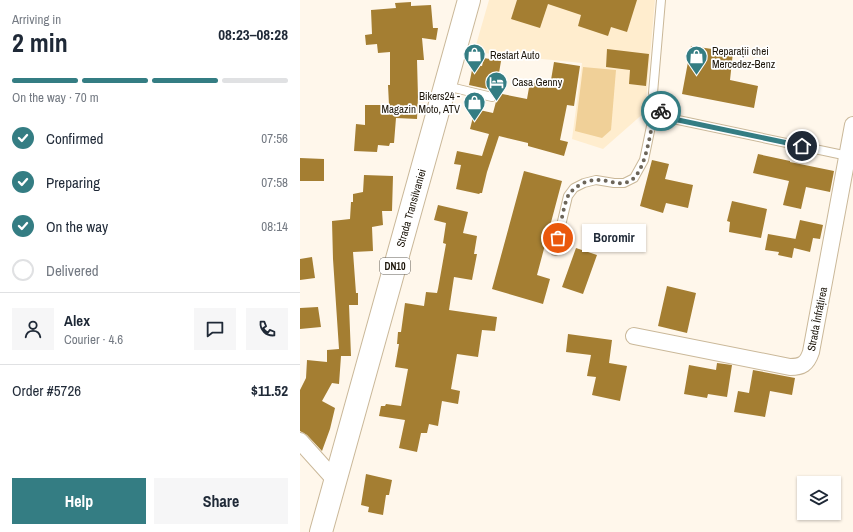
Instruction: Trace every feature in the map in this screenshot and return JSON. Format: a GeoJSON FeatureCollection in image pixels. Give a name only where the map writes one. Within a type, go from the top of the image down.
{"type":"FeatureCollection","features":[{"type":"Feature","properties":{"kind":"main road","name":"Strada Transilvaniei"},"geometry":{"type":"LineString","coordinates":[[321,532],[469,0]]}},
{"type":"Feature","properties":{"kind":"street","name":"Strada Înfrățirea"},"geometry":{"type":"LineString","coordinates":[[634,336],[790,367],[799,367],[805,364],[811,352],[853,125]]}},
{"type":"Feature","properties":{"kind":"street"},"geometry":{"type":"LineString","coordinates":[[300,441],[335,480]]}},
{"type":"Feature","properties":{"kind":"lane"},"geometry":{"type":"LineString","coordinates":[[661,0],[653,93],[656,102],[667,116],[678,120],[848,156]]}},
{"type":"Feature","properties":{"kind":"lane"},"geometry":{"type":"LineString","coordinates":[[445,86],[492,97]]}},
{"type":"Feature","properties":{"kind":"lane"},"geometry":{"type":"LineString","coordinates":[[555,251],[568,196],[574,188],[584,183],[596,180],[624,183],[634,178],[644,160],[656,102]]}},
{"type":"Feature","properties":{"kind":"shaded area"},"geometry":{"type":"Polygon","coordinates":[[[489,0],[655,0],[645,112],[603,149],[572,139],[582,63],[474,52],[489,0]]]}},
{"type":"Feature","properties":{"kind":"shaded area"},"geometry":{"type":"Polygon","coordinates":[[[583,67],[616,70],[611,130],[602,138],[575,131],[583,67]]]}},
{"type":"Feature","properties":{"kind":"building"},"geometry":{"type":"Polygon","coordinates":[[[517,0],[637,0],[627,32],[611,27],[608,36],[578,26],[581,15],[548,4],[540,28],[511,19],[517,0]]]}},
{"type":"Feature","properties":{"kind":"building"},"geometry":{"type":"Polygon","coordinates":[[[411,2],[411,6],[431,5],[433,28],[438,28],[436,40],[422,38],[424,60],[417,60],[417,119],[396,118],[394,143],[390,143],[389,146],[378,145],[377,152],[354,151],[356,124],[365,125],[365,105],[389,105],[388,85],[390,85],[390,52],[378,53],[377,44],[366,45],[365,35],[372,34],[371,10],[396,8],[395,3],[411,2]]]}},
{"type":"Feature","properties":{"kind":"building"},"geometry":{"type":"Polygon","coordinates":[[[691,46],[733,52],[730,80],[758,86],[754,108],[682,94],[691,46]]]}},
{"type":"Feature","properties":{"kind":"building"},"geometry":{"type":"Polygon","coordinates":[[[607,49],[649,54],[646,86],[629,84],[630,70],[606,67],[607,49]]]}},
{"type":"Feature","properties":{"kind":"building"},"geometry":{"type":"Polygon","coordinates":[[[484,58],[501,61],[496,91],[469,85],[473,65],[482,66],[484,58]]]}},
{"type":"Feature","properties":{"kind":"building"},"geometry":{"type":"Polygon","coordinates":[[[554,62],[580,66],[574,106],[567,105],[560,140],[568,142],[564,156],[528,146],[528,143],[499,136],[487,172],[482,193],[479,194],[456,189],[461,165],[454,164],[457,151],[482,156],[489,134],[470,129],[475,109],[493,113],[497,93],[527,99],[530,82],[550,86],[554,62]]]}},
{"type":"Feature","properties":{"kind":"building"},"geometry":{"type":"Polygon","coordinates":[[[758,154],[834,171],[830,192],[806,187],[801,209],[783,205],[789,181],[753,173],[758,154]]]}},
{"type":"Feature","properties":{"kind":"building"},"geometry":{"type":"Polygon","coordinates":[[[300,158],[324,159],[324,181],[300,181],[300,158]]]}},
{"type":"Feature","properties":{"kind":"building"},"geometry":{"type":"Polygon","coordinates":[[[652,160],[669,164],[665,179],[693,185],[688,208],[666,203],[663,213],[640,206],[652,160]]]}},
{"type":"Feature","properties":{"kind":"building"},"geometry":{"type":"Polygon","coordinates":[[[524,171],[562,181],[537,275],[550,279],[543,304],[492,289],[524,171]]]}},
{"type":"Feature","properties":{"kind":"building"},"geometry":{"type":"Polygon","coordinates":[[[364,175],[393,176],[392,211],[382,211],[383,225],[372,227],[373,251],[353,252],[358,305],[349,305],[351,356],[341,356],[339,384],[332,383],[322,401],[335,408],[330,429],[322,451],[307,435],[300,431],[300,390],[306,378],[307,360],[327,362],[327,350],[339,349],[332,221],[350,219],[353,194],[363,192],[364,175]]]}},
{"type":"Feature","properties":{"kind":"building"},"geometry":{"type":"Polygon","coordinates":[[[732,201],[767,209],[761,238],[729,232],[730,222],[727,221],[732,201]]]}},
{"type":"Feature","properties":{"kind":"building"},"geometry":{"type":"Polygon","coordinates":[[[438,205],[468,212],[463,233],[477,236],[474,254],[477,254],[472,280],[454,277],[449,310],[497,317],[495,331],[482,330],[478,357],[457,354],[451,389],[460,391],[458,404],[442,401],[438,426],[429,424],[427,433],[421,433],[417,452],[399,448],[405,420],[379,416],[381,406],[385,406],[386,404],[401,406],[408,369],[395,367],[399,344],[397,344],[398,332],[401,332],[405,303],[424,306],[426,292],[437,293],[446,244],[443,243],[446,223],[434,220],[438,205]]]}},
{"type":"Feature","properties":{"kind":"building"},"geometry":{"type":"Polygon","coordinates":[[[800,220],[823,225],[820,239],[813,238],[810,252],[794,248],[792,258],[778,255],[779,252],[765,250],[768,234],[795,239],[800,220]]]}},
{"type":"Feature","properties":{"kind":"building"},"geometry":{"type":"Polygon","coordinates":[[[576,248],[597,255],[583,294],[562,287],[576,248]]]}},
{"type":"Feature","properties":{"kind":"building"},"geometry":{"type":"Polygon","coordinates":[[[312,257],[315,278],[300,280],[300,259],[312,257]]]}},
{"type":"Feature","properties":{"kind":"building"},"geometry":{"type":"Polygon","coordinates":[[[667,286],[696,293],[687,333],[658,326],[667,286]]]}},
{"type":"Feature","properties":{"kind":"building"},"geometry":{"type":"Polygon","coordinates":[[[318,307],[321,327],[300,329],[300,308],[318,307]]]}},
{"type":"Feature","properties":{"kind":"building"},"geometry":{"type":"Polygon","coordinates":[[[568,334],[612,340],[609,363],[627,366],[620,401],[592,395],[596,377],[587,376],[591,355],[566,352],[568,334]]]}},
{"type":"Feature","properties":{"kind":"building"},"geometry":{"type":"Polygon","coordinates":[[[717,363],[732,365],[727,397],[708,394],[707,398],[684,394],[689,365],[716,370],[717,363]]]}},
{"type":"Feature","properties":{"kind":"building"},"geometry":{"type":"Polygon","coordinates":[[[753,370],[795,378],[792,395],[770,391],[765,417],[734,412],[738,391],[749,393],[753,370]]]}},
{"type":"Feature","properties":{"kind":"building"},"geometry":{"type":"Polygon","coordinates":[[[366,474],[392,480],[389,495],[386,495],[383,515],[368,512],[369,507],[361,505],[366,474]]]}},
{"type":"Feature","properties":{"kind":"way so far"},"geometry":{"type":"LineString","coordinates":[[558,238],[568,196],[574,188],[584,183],[596,180],[624,183],[634,178],[644,160],[656,102],[661,111]]}},
{"type":"Feature","properties":{"kind":"place","name":"Restart Auto"},"geometry":{"type":"Point","coordinates":[474,74]}},
{"type":"Feature","properties":{"kind":"place","name":"Reparații chei Mercedez-Benz"},"geometry":{"type":"Point","coordinates":[697,76]}},
{"type":"Feature","properties":{"kind":"place","name":"Casa Genny"},"geometry":{"type":"Point","coordinates":[497,102]}},
{"type":"Feature","properties":{"kind":"place","name":"Bikers24 - Magazin Moto, ATV"},"geometry":{"type":"Point","coordinates":[475,122]}},
{"type":"Feature","properties":{"kind":"place","name":"Boromir"},"geometry":{"type":"Point","coordinates":[558,238]}},
{"type":"Feature","properties":{"kind":"route"},"geometry":{"type":"LineString","coordinates":[[661,111],[667,116],[678,120],[802,146]]}}]}
